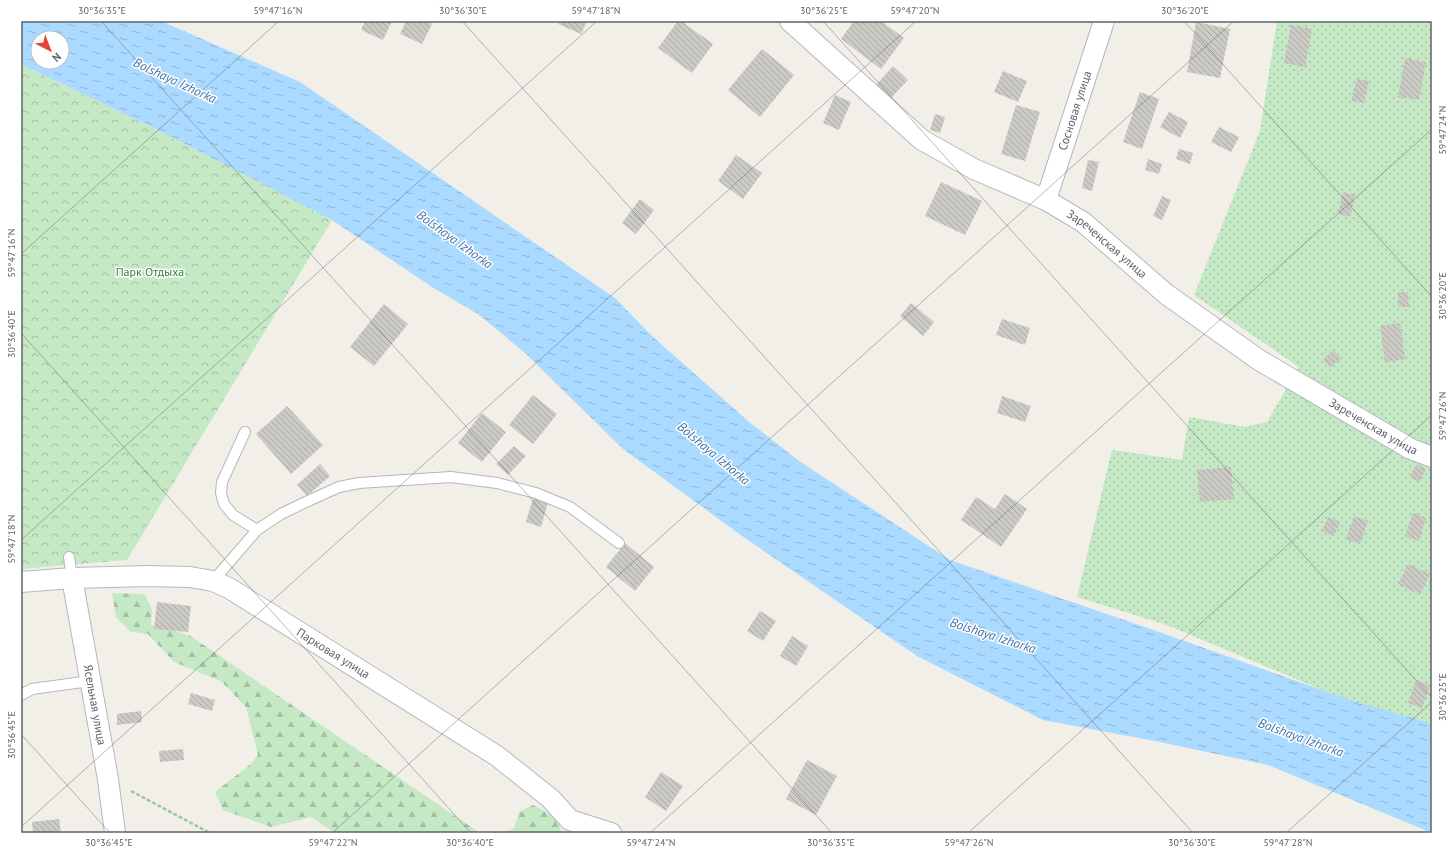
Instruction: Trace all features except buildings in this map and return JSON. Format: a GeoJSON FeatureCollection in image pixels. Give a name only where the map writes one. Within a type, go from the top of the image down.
{"type":"FeatureCollection","features":[{"type":"Feature","properties":{"kind":"street","name":"Зареченская улица"},"geometry":{"type":"LineString","coordinates":[[790,21],[922,140],[974,169],[1046,200],[1082,222],[1166,294],[1259,360],[1411,449],[1432,457]]}},
{"type":"Feature","properties":{"kind":"street","name":"Сосновая улица"},"geometry":{"type":"LineString","coordinates":[[1046,200],[1104,21]]}},
{"type":"Feature","properties":{"kind":"street","name":"Парковая улица"},"geometry":{"type":"LineString","coordinates":[[21,582],[72,578],[148,576],[190,577],[213,581],[228,588],[497,756],[552,799],[573,827],[611,833]]}},
{"type":"Feature","properties":{"kind":"street","name":"Ясельная улица"},"geometry":{"type":"LineString","coordinates":[[72,578],[108,779],[115,833]]}},
{"type":"Feature","properties":{"kind":"lane"},"geometry":{"type":"LineString","coordinates":[[246,432],[222,482],[222,493],[224,504],[233,515],[257,530]]}},
{"type":"Feature","properties":{"kind":"lane"},"geometry":{"type":"LineString","coordinates":[[213,581],[257,530],[281,514],[308,500],[339,487],[359,483],[451,477],[497,483],[536,493],[570,507],[619,542]]}},
{"type":"Feature","properties":{"kind":"lane"},"geometry":{"type":"LineString","coordinates":[[69,558],[72,578]]}},
{"type":"Feature","properties":{"kind":"lane"},"geometry":{"type":"LineString","coordinates":[[21,695],[32,689],[90,681]]}},
{"type":"Feature","properties":{"kind":"path"},"geometry":{"type":"LineString","coordinates":[[108,779],[210,833]]}},
{"type":"Feature","properties":{"kind":"green space"},"geometry":{"type":"Polygon","coordinates":[[[1277,21],[1432,21],[1432,731],[1406,725],[1167,625],[1077,597],[1112,450],[1182,460],[1189,417],[1245,427],[1267,422],[1299,367],[1194,295],[1260,131],[1277,21]]]}},
{"type":"Feature","properties":{"kind":"green space","name":"Парк Отдыха"},"geometry":{"type":"Polygon","coordinates":[[[21,64],[30,68],[30,70],[33,70],[168,135],[332,220],[127,560],[21,569],[21,64]]]}},
{"type":"Feature","properties":{"kind":"green space"},"geometry":{"type":"Polygon","coordinates":[[[112,593],[144,594],[152,609],[151,625],[189,635],[480,833],[335,833],[311,817],[271,827],[223,810],[215,792],[251,764],[258,755],[246,707],[221,681],[174,662],[148,634],[131,632],[116,617],[112,593]]]}},
{"type":"Feature","properties":{"kind":"green space"},"geometry":{"type":"Polygon","coordinates":[[[533,805],[559,819],[561,833],[503,833],[514,828],[519,812],[533,805]]]}},
{"type":"Feature","properties":{"kind":"water","name":"Bolshaya Izhorka"},"geometry":{"type":"Polygon","coordinates":[[[21,21],[161,21],[300,82],[615,298],[653,337],[748,421],[799,461],[950,560],[1350,700],[1432,724],[1432,833],[1268,765],[1160,742],[1043,720],[917,656],[742,536],[623,449],[525,353],[478,314],[432,287],[332,220],[168,135],[33,70],[70,70],[70,30],[30,30],[30,68],[21,64],[21,21]]]}}]}
